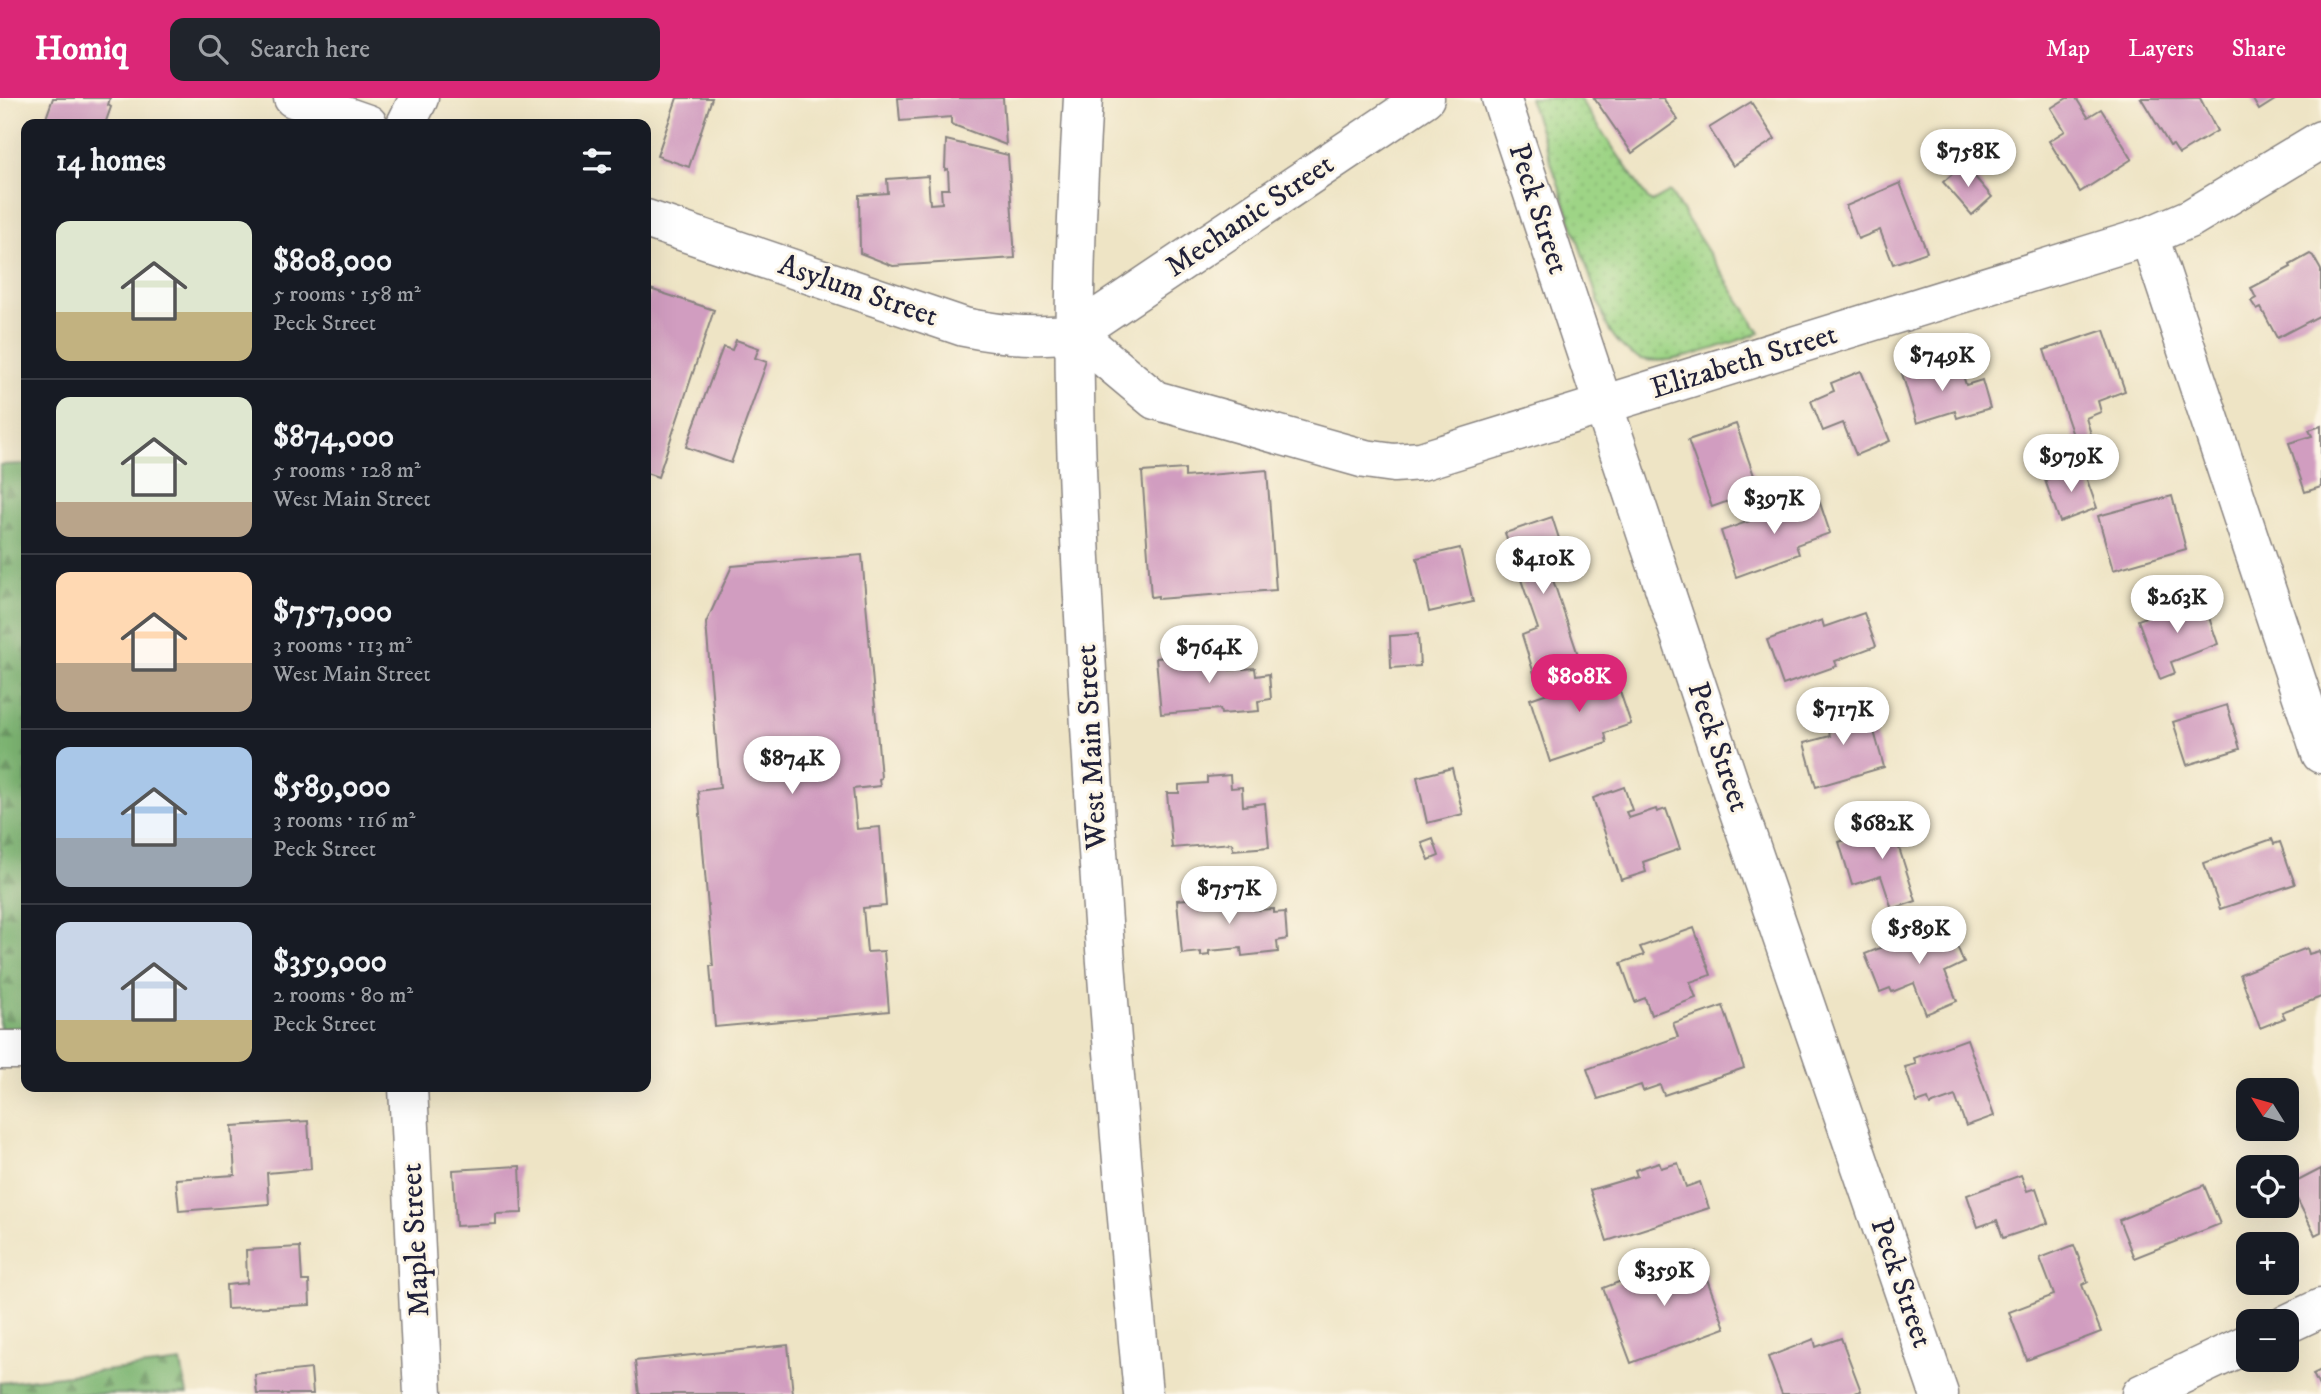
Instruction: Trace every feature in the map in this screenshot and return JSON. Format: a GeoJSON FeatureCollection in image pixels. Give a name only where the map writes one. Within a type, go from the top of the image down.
{"type":"FeatureCollection","features":[{"type":"Feature","properties":{"kind":"street"},"geometry":{"type":"LineString","coordinates":[[293,98],[354,119]]}},
{"type":"Feature","properties":{"kind":"street"},"geometry":{"type":"LineString","coordinates":[[408,119],[419,98]]}},
{"type":"Feature","properties":{"kind":"street","name":"West Main Street"},"geometry":{"type":"LineString","coordinates":[[1083,98],[1076,247],[1077,486],[1095,812],[1143,1394]]}},
{"type":"Feature","properties":{"kind":"street","name":"Mechanic Street"},"geometry":{"type":"LineString","coordinates":[[1075,333],[1425,98]]}},
{"type":"Feature","properties":{"kind":"street","name":"Peck Street"},"geometry":{"type":"LineString","coordinates":[[1501,98],[1738,809],[1940,1394]]}},
{"type":"Feature","properties":{"kind":"street","name":"Elizabeth Street"},"geometry":{"type":"LineString","coordinates":[[1075,333],[1156,400],[1344,453],[1381,461],[1421,461],[2149,236],[2191,218],[2321,140]]}},
{"type":"Feature","properties":{"kind":"street","name":"Asylum Street"},"geometry":{"type":"LineString","coordinates":[[651,221],[964,327],[1022,336],[1047,337],[1075,333]]}},
{"type":"Feature","properties":{"kind":"street"},"geometry":{"type":"LineString","coordinates":[[2149,236],[2321,754]]}},
{"type":"Feature","properties":{"kind":"street"},"geometry":{"type":"LineString","coordinates":[[0,1050],[21,1050]]}},
{"type":"Feature","properties":{"kind":"street","name":"Maple Street"},"geometry":{"type":"LineString","coordinates":[[408,1092],[423,1394]]}},
{"type":"Feature","properties":{"kind":"street"},"geometry":{"type":"LineString","coordinates":[[2299,1318],[2321,1308]]}},
{"type":"Feature","properties":{"kind":"street"},"geometry":{"type":"LineString","coordinates":[[2141,1394],[2236,1349]]}},
{"type":"Feature","properties":{"kind":"green space"},"geometry":{"type":"Polygon","coordinates":[[[1529,98],[1579,98],[1648,199],[1652,202],[1670,192],[1760,333],[1701,353],[1668,360],[1642,359],[1622,346],[1607,326],[1529,98]]]}},
{"type":"Feature","properties":{"kind":"green space"},"geometry":{"type":"Polygon","coordinates":[[[21,464],[21,1027],[0,1029],[0,465],[21,464]]]}},
{"type":"Feature","properties":{"kind":"green space"},"geometry":{"type":"Polygon","coordinates":[[[181,1362],[187,1394],[0,1394],[0,1383],[181,1362]]]}},
{"type":"Feature","properties":{"kind":"building"},"geometry":{"type":"Polygon","coordinates":[[[53,98],[110,98],[108,105],[111,107],[107,119],[46,119],[53,98]]]}},
{"type":"Feature","properties":{"kind":"building"},"geometry":{"type":"Polygon","coordinates":[[[677,98],[712,98],[689,167],[657,156],[677,98]]]}},
{"type":"Feature","properties":{"kind":"building"},"geometry":{"type":"Polygon","coordinates":[[[898,98],[1003,98],[1006,145],[951,124],[951,117],[900,121],[898,98]]]}},
{"type":"Feature","properties":{"kind":"building"},"geometry":{"type":"Polygon","coordinates":[[[1594,98],[1663,98],[1678,120],[1632,153],[1594,98]]]}},
{"type":"Feature","properties":{"kind":"building"},"geometry":{"type":"Polygon","coordinates":[[[2067,98],[2076,98],[2088,117],[2101,109],[2132,159],[2080,192],[2049,141],[2065,131],[2051,108],[2067,98]]]}},
{"type":"Feature","properties":{"kind":"building"},"geometry":{"type":"Polygon","coordinates":[[[2141,98],[2200,98],[2217,131],[2179,154],[2173,145],[2170,146],[2141,98]]]}},
{"type":"Feature","properties":{"kind":"building"},"geometry":{"type":"Polygon","coordinates":[[[2252,98],[2278,98],[2259,110],[2252,98]]]}},
{"type":"Feature","properties":{"kind":"building"},"geometry":{"type":"Polygon","coordinates":[[[1751,102],[1775,139],[1733,166],[1709,128],[1751,102]]]}},
{"type":"Feature","properties":{"kind":"building"},"geometry":{"type":"Polygon","coordinates":[[[946,140],[1008,155],[1015,258],[893,266],[860,253],[859,195],[888,193],[887,179],[928,176],[930,204],[942,203],[941,189],[949,189],[948,169],[945,170],[946,140]]]}},
{"type":"Feature","properties":{"kind":"building"},"geometry":{"type":"Polygon","coordinates":[[[1964,164],[1992,197],[1972,215],[1943,182],[1964,164]]]}},
{"type":"Feature","properties":{"kind":"building"},"geometry":{"type":"Polygon","coordinates":[[[1900,183],[1927,252],[1893,264],[1880,230],[1858,239],[1846,206],[1900,183]]]}},
{"type":"Feature","properties":{"kind":"building"},"geometry":{"type":"Polygon","coordinates":[[[2310,254],[2321,270],[2321,315],[2277,338],[2261,308],[2257,310],[2251,301],[2256,298],[2251,288],[2310,254]]]}},
{"type":"Feature","properties":{"kind":"building"},"geometry":{"type":"Polygon","coordinates":[[[651,289],[714,310],[658,477],[651,475],[651,289]]]}},
{"type":"Feature","properties":{"kind":"building"},"geometry":{"type":"Polygon","coordinates":[[[2104,330],[2125,391],[2098,401],[2101,412],[2086,418],[2095,447],[2079,453],[2044,350],[2104,330]]]}},
{"type":"Feature","properties":{"kind":"building"},"geometry":{"type":"Polygon","coordinates":[[[736,340],[759,348],[755,358],[767,362],[731,463],[686,447],[723,347],[732,350],[736,340]]]}},
{"type":"Feature","properties":{"kind":"building"},"geometry":{"type":"Polygon","coordinates":[[[1925,360],[1930,376],[1960,366],[1966,385],[1982,380],[1990,408],[1957,418],[1955,411],[1917,423],[1900,367],[1925,360]]]}},
{"type":"Feature","properties":{"kind":"building"},"geometry":{"type":"Polygon","coordinates":[[[1861,371],[1890,441],[1856,455],[1843,423],[1823,431],[1811,401],[1834,391],[1831,383],[1861,371]]]}},
{"type":"Feature","properties":{"kind":"building"},"geometry":{"type":"Polygon","coordinates":[[[1736,424],[1759,490],[1712,507],[1688,440],[1736,424]]]}},
{"type":"Feature","properties":{"kind":"building"},"geometry":{"type":"Polygon","coordinates":[[[2321,426],[2321,487],[2305,492],[2289,443],[2312,436],[2309,430],[2321,426]]]}},
{"type":"Feature","properties":{"kind":"building"},"geometry":{"type":"Polygon","coordinates":[[[2082,466],[2097,508],[2060,522],[2045,480],[2082,466]]]}},
{"type":"Feature","properties":{"kind":"building"},"geometry":{"type":"Polygon","coordinates":[[[1185,469],[1185,477],[1267,470],[1276,590],[1158,599],[1158,596],[1151,597],[1142,472],[1185,469]]]}},
{"type":"Feature","properties":{"kind":"building"},"geometry":{"type":"Polygon","coordinates":[[[2172,496],[2186,549],[2113,570],[2098,516],[2172,496]]]}},
{"type":"Feature","properties":{"kind":"building"},"geometry":{"type":"Polygon","coordinates":[[[1818,497],[1830,533],[1796,545],[1799,554],[1736,577],[1721,531],[1818,497]]]}},
{"type":"Feature","properties":{"kind":"building"},"geometry":{"type":"Polygon","coordinates":[[[1552,517],[1564,554],[1556,557],[1561,571],[1551,574],[1580,661],[1535,677],[1522,635],[1538,629],[1505,533],[1552,517]]]}},
{"type":"Feature","properties":{"kind":"building"},"geometry":{"type":"Polygon","coordinates":[[[1460,548],[1473,602],[1429,612],[1417,558],[1460,548]]]}},
{"type":"Feature","properties":{"kind":"building"},"geometry":{"type":"Polygon","coordinates":[[[862,555],[881,778],[880,786],[853,789],[857,829],[880,827],[886,906],[863,908],[867,952],[884,951],[889,1011],[715,1027],[710,966],[713,966],[698,791],[720,788],[706,623],[732,566],[862,555]]]}},
{"type":"Feature","properties":{"kind":"building"},"geometry":{"type":"Polygon","coordinates":[[[2191,600],[2194,607],[2204,603],[2218,644],[2171,662],[2175,673],[2160,679],[2138,620],[2191,600]]]}},
{"type":"Feature","properties":{"kind":"building"},"geometry":{"type":"Polygon","coordinates":[[[1864,613],[1876,646],[1835,661],[1837,666],[1783,685],[1767,640],[1822,620],[1824,627],[1864,613]]]}},
{"type":"Feature","properties":{"kind":"building"},"geometry":{"type":"Polygon","coordinates":[[[1418,634],[1420,666],[1391,668],[1390,636],[1418,634]]]}},
{"type":"Feature","properties":{"kind":"building"},"geometry":{"type":"Polygon","coordinates":[[[1228,652],[1230,670],[1255,668],[1256,676],[1269,674],[1271,699],[1258,701],[1259,711],[1221,714],[1220,709],[1161,714],[1156,658],[1228,652]]]}},
{"type":"Feature","properties":{"kind":"building"},"geometry":{"type":"Polygon","coordinates":[[[1613,671],[1631,724],[1605,733],[1607,743],[1550,762],[1530,699],[1554,691],[1551,684],[1581,674],[1583,681],[1613,671]]]}},
{"type":"Feature","properties":{"kind":"building"},"geometry":{"type":"Polygon","coordinates":[[[1851,699],[1859,728],[1872,724],[1884,767],[1816,787],[1804,743],[1830,736],[1822,707],[1851,699]]]}},
{"type":"Feature","properties":{"kind":"building"},"geometry":{"type":"Polygon","coordinates":[[[2227,705],[2240,749],[2187,765],[2173,722],[2227,705]]]}},
{"type":"Feature","properties":{"kind":"building"},"geometry":{"type":"Polygon","coordinates":[[[1452,768],[1463,814],[1427,823],[1417,777],[1452,768]]]}},
{"type":"Feature","properties":{"kind":"building"},"geometry":{"type":"Polygon","coordinates":[[[1230,775],[1231,788],[1242,787],[1243,806],[1265,803],[1269,847],[1233,850],[1232,843],[1172,848],[1167,793],[1179,793],[1179,785],[1207,783],[1207,777],[1230,775]]]}},
{"type":"Feature","properties":{"kind":"building"},"geometry":{"type":"Polygon","coordinates":[[[1624,787],[1632,810],[1626,812],[1629,818],[1656,809],[1657,812],[1666,809],[1680,849],[1643,862],[1646,872],[1621,880],[1593,798],[1624,787]]]}},
{"type":"Feature","properties":{"kind":"building"},"geometry":{"type":"Polygon","coordinates":[[[1908,820],[1916,843],[1899,848],[1916,901],[1892,909],[1881,876],[1852,885],[1839,842],[1908,820]]]}},
{"type":"Feature","properties":{"kind":"building"},"geometry":{"type":"Polygon","coordinates":[[[1433,839],[1439,856],[1429,860],[1422,843],[1433,839]]]}},
{"type":"Feature","properties":{"kind":"building"},"geometry":{"type":"Polygon","coordinates":[[[2272,839],[2274,844],[2280,842],[2295,884],[2220,909],[2204,863],[2272,839]]]}},
{"type":"Feature","properties":{"kind":"building"},"geometry":{"type":"Polygon","coordinates":[[[1252,893],[1254,910],[1274,909],[1274,913],[1285,912],[1287,939],[1277,941],[1278,952],[1242,956],[1241,948],[1209,951],[1209,955],[1201,956],[1201,952],[1182,954],[1177,900],[1252,893]]]}},
{"type":"Feature","properties":{"kind":"building"},"geometry":{"type":"Polygon","coordinates":[[[1947,921],[1964,963],[1945,972],[1957,1001],[1926,1014],[1914,983],[1892,992],[1890,988],[1880,992],[1865,954],[1947,921]]]}},
{"type":"Feature","properties":{"kind":"building"},"geometry":{"type":"Polygon","coordinates":[[[1694,928],[1711,975],[1690,982],[1696,998],[1651,1015],[1645,998],[1635,1002],[1621,963],[1644,955],[1640,947],[1694,928]]]}},
{"type":"Feature","properties":{"kind":"building"},"geometry":{"type":"Polygon","coordinates":[[[2307,948],[2309,954],[2319,951],[2321,957],[2321,997],[2282,1012],[2285,1018],[2260,1028],[2240,974],[2307,948]]]}},
{"type":"Feature","properties":{"kind":"building"},"geometry":{"type":"Polygon","coordinates":[[[1723,1006],[1744,1068],[1664,1095],[1660,1085],[1643,1091],[1641,1085],[1598,1099],[1587,1069],[1678,1037],[1673,1023],[1723,1006]]]}},
{"type":"Feature","properties":{"kind":"building"},"geometry":{"type":"Polygon","coordinates":[[[1967,1039],[1994,1116],[1966,1126],[1955,1096],[1930,1105],[1928,1099],[1917,1103],[1905,1067],[1916,1064],[1914,1058],[1967,1039]]]}},
{"type":"Feature","properties":{"kind":"building"},"geometry":{"type":"Polygon","coordinates":[[[308,1121],[311,1169],[267,1173],[269,1204],[179,1211],[176,1179],[235,1175],[232,1126],[308,1121]]]}},
{"type":"Feature","properties":{"kind":"building"},"geometry":{"type":"Polygon","coordinates":[[[1659,1162],[1661,1168],[1678,1163],[1686,1187],[1700,1182],[1709,1208],[1607,1241],[1590,1190],[1637,1176],[1635,1170],[1659,1162]]]}},
{"type":"Feature","properties":{"kind":"building"},"geometry":{"type":"Polygon","coordinates":[[[520,1166],[522,1213],[496,1214],[496,1224],[456,1226],[453,1170],[520,1166]]]}},
{"type":"Feature","properties":{"kind":"building"},"geometry":{"type":"Polygon","coordinates":[[[2321,1169],[2321,1232],[2315,1235],[2299,1203],[2299,1180],[2321,1169]]]}},
{"type":"Feature","properties":{"kind":"building"},"geometry":{"type":"Polygon","coordinates":[[[2021,1175],[2027,1191],[2036,1188],[2048,1223],[2003,1238],[1997,1220],[1978,1227],[1967,1195],[2021,1175]]]}},
{"type":"Feature","properties":{"kind":"building"},"geometry":{"type":"Polygon","coordinates":[[[2204,1185],[2220,1224],[2134,1258],[2119,1220],[2204,1185]]]}},
{"type":"Feature","properties":{"kind":"building"},"geometry":{"type":"Polygon","coordinates":[[[2074,1245],[2088,1282],[2082,1285],[2101,1332],[2027,1360],[2009,1312],[2054,1295],[2040,1258],[2074,1245]]]}},
{"type":"Feature","properties":{"kind":"building"},"geometry":{"type":"Polygon","coordinates":[[[300,1247],[302,1281],[309,1281],[310,1305],[227,1309],[226,1285],[247,1283],[246,1250],[300,1247]]]}},
{"type":"Feature","properties":{"kind":"building"},"geometry":{"type":"Polygon","coordinates":[[[1697,1252],[1725,1328],[1631,1363],[1603,1288],[1697,1252]]]}},
{"type":"Feature","properties":{"kind":"building"},"geometry":{"type":"Polygon","coordinates":[[[1841,1338],[1861,1391],[1852,1394],[1782,1394],[1768,1357],[1814,1339],[1816,1347],[1841,1338]]]}},
{"type":"Feature","properties":{"kind":"building"},"geometry":{"type":"Polygon","coordinates":[[[788,1345],[793,1394],[639,1394],[635,1361],[788,1345]]]}},
{"type":"Feature","properties":{"kind":"building"},"geometry":{"type":"Polygon","coordinates":[[[311,1369],[313,1394],[257,1394],[255,1375],[311,1369]]]}},
{"type":"Feature","properties":{"kind":"building"},"geometry":{"type":"Polygon","coordinates":[[[2321,1370],[2321,1390],[2313,1374],[2321,1370]]]}}]}
